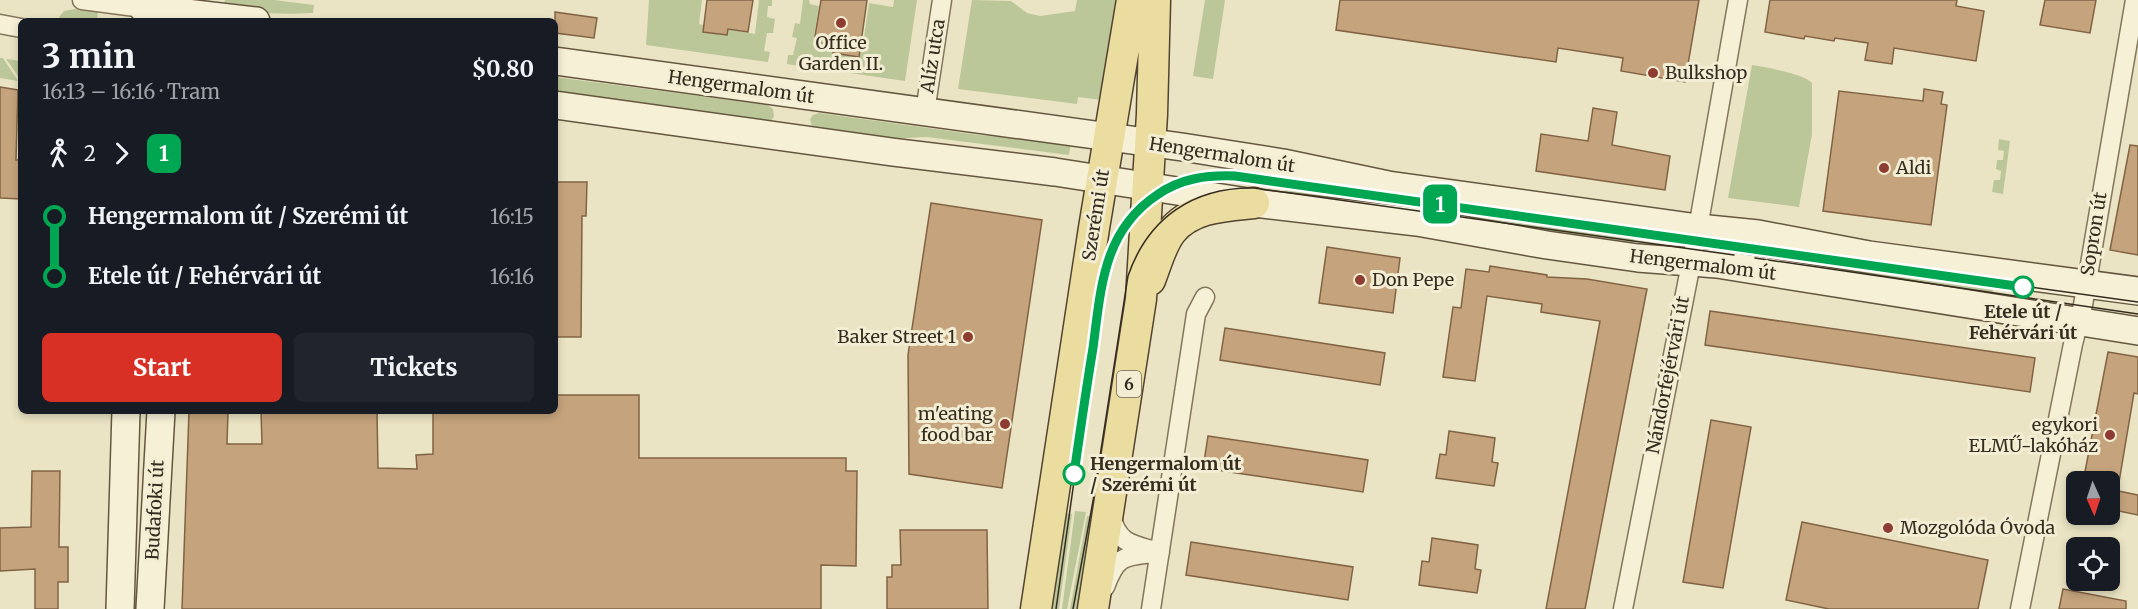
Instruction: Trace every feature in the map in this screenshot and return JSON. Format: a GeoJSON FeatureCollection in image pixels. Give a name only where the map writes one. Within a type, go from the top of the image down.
{"type":"FeatureCollection","features":[{"type":"Feature","properties":{"kind":"main road","name":"Szerémi út"},"geometry":{"type":"LineString","coordinates":[[1036,609],[1108,138],[1132,0]]}},
{"type":"Feature","properties":{"kind":"main road","name":"6"},"geometry":{"type":"LineString","coordinates":[[1093,609],[1142,299],[1155,0]]}},
{"type":"Feature","properties":{"kind":"main road"},"geometry":{"type":"LineString","coordinates":[[143,10],[176,11],[232,18]]}},
{"type":"Feature","properties":{"kind":"main road","name":"Hengermalom út"},"geometry":{"type":"LineString","coordinates":[[558,61],[1283,163],[1388,185],[1698,228],[1758,234],[1869,255],[2138,291]]}},
{"type":"Feature","properties":{"kind":"main road"},"geometry":{"type":"LineString","coordinates":[[792,138],[797,94]]}},
{"type":"Feature","properties":{"kind":"main road","name":"Hengermalom út"},"geometry":{"type":"LineString","coordinates":[[558,105],[1102,179],[1254,202],[1418,222],[1547,245],[1638,258],[1691,261],[2138,331]]}},
{"type":"Feature","properties":{"kind":"main road"},"geometry":{"type":"LineString","coordinates":[[1142,299],[1166,241],[1181,223],[1199,212],[1254,202]]}},
{"type":"Feature","properties":{"kind":"main road"},"geometry":{"type":"LineString","coordinates":[[126,419],[160,419]]}},
{"type":"Feature","properties":{"kind":"main road","name":"Budafoki út"},"geometry":{"type":"LineString","coordinates":[[120,609],[126,419]]}},
{"type":"Feature","properties":{"kind":"main road","name":"Budafoki út"},"geometry":{"type":"LineString","coordinates":[[150,609],[160,419]]}},
{"type":"Feature","properties":{"kind":"street"},"geometry":{"type":"LineString","coordinates":[[82,0],[143,10]]}},
{"type":"Feature","properties":{"kind":"street","name":"Alíz utca"},"geometry":{"type":"LineString","coordinates":[[925,112],[942,0]]}},
{"type":"Feature","properties":{"kind":"street","name":"Nándorfejérvári út"},"geometry":{"type":"LineString","coordinates":[[1623,609],[1698,228],[1738,0]]}},
{"type":"Feature","properties":{"kind":"street","name":"Sopron út"},"geometry":{"type":"LineString","coordinates":[[2020,609],[2073,344],[2080,322],[2135,0]]}},
{"type":"Feature","properties":{"kind":"street"},"geometry":{"type":"LineString","coordinates":[[0,24],[18,27]]}},
{"type":"Feature","properties":{"kind":"street"},"geometry":{"type":"LineString","coordinates":[[1151,609],[1196,314],[1205,297]]}},
{"type":"Feature","properties":{"kind":"street"},"geometry":{"type":"LineString","coordinates":[[1109,503],[1114,528],[1122,538],[1133,545],[1160,552]]}},
{"type":"Feature","properties":{"kind":"street"},"geometry":{"type":"LineString","coordinates":[[1098,609],[1112,568],[1120,560],[1160,552]]}},
{"type":"Feature","properties":{"kind":"green space"},"geometry":{"type":"Polygon","coordinates":[[[225,0],[274,0],[314,5],[313,13],[268,13],[223,8],[225,0]]]}},
{"type":"Feature","properties":{"kind":"green space"},"geometry":{"type":"Polygon","coordinates":[[[649,0],[702,0],[699,24],[755,34],[759,0],[772,0],[772,6],[768,6],[767,17],[775,19],[773,33],[767,33],[764,51],[770,52],[768,62],[646,45],[649,0]]]}},
{"type":"Feature","properties":{"kind":"green space"},"geometry":{"type":"Polygon","coordinates":[[[803,0],[809,0],[810,4],[819,6],[813,42],[862,50],[869,3],[893,7],[894,0],[917,0],[905,81],[787,64],[788,55],[793,55],[797,38],[792,37],[795,23],[800,24],[803,0]]]}},
{"type":"Feature","properties":{"kind":"green space"},"geometry":{"type":"Polygon","coordinates":[[[972,0],[1011,1],[1027,13],[1040,16],[1075,11],[1077,0],[1119,0],[1102,100],[1078,97],[1077,104],[958,89],[972,0]]]}},
{"type":"Feature","properties":{"kind":"green space"},"geometry":{"type":"Polygon","coordinates":[[[1205,0],[1225,0],[1213,79],[1193,76],[1205,0]]]}},
{"type":"Feature","properties":{"kind":"green space"},"geometry":{"type":"Polygon","coordinates":[[[75,9],[98,12],[97,18],[60,18],[64,11],[75,9]]]}},
{"type":"Feature","properties":{"kind":"green space"},"geometry":{"type":"Polygon","coordinates":[[[0,58],[3,58],[18,81],[0,78],[0,58]]]}},
{"type":"Feature","properties":{"kind":"green space"},"geometry":{"type":"Polygon","coordinates":[[[6,59],[18,61],[18,76],[6,59]]]}},
{"type":"Feature","properties":{"kind":"green space"},"geometry":{"type":"Polygon","coordinates":[[[1752,65],[1793,74],[1812,83],[1812,134],[1799,207],[1728,198],[1752,65]]]}},
{"type":"Feature","properties":{"kind":"green space"},"geometry":{"type":"Polygon","coordinates":[[[558,77],[767,105],[773,109],[774,117],[769,123],[558,94],[558,77]]]}},
{"type":"Feature","properties":{"kind":"green space"},"geometry":{"type":"Polygon","coordinates":[[[819,113],[979,135],[1071,143],[1069,155],[927,137],[885,139],[812,127],[810,119],[819,113]]]}},
{"type":"Feature","properties":{"kind":"green space"},"geometry":{"type":"Polygon","coordinates":[[[1999,139],[2010,141],[2003,194],[1992,192],[1994,180],[2000,180],[2001,171],[1996,169],[1997,160],[2003,160],[2004,151],[1998,150],[1999,139]]]}},
{"type":"Feature","properties":{"kind":"green space"},"geometry":{"type":"Polygon","coordinates":[[[1287,178],[1635,230],[1633,246],[1285,195],[1287,178]]]}},
{"type":"Feature","properties":{"kind":"green space"},"geometry":{"type":"Polygon","coordinates":[[[1747,245],[1995,279],[1992,295],[1744,259],[1747,245]]]}},
{"type":"Feature","properties":{"kind":"green space"},"geometry":{"type":"Polygon","coordinates":[[[1075,511],[1086,512],[1067,609],[1062,609],[1075,511]]]}},
{"type":"Feature","properties":{"kind":"green space"},"geometry":{"type":"Polygon","coordinates":[[[1063,513],[1072,514],[1059,609],[1049,609],[1063,513]]]}},
{"type":"Feature","properties":{"kind":"green space"},"geometry":{"type":"Polygon","coordinates":[[[1087,516],[1095,517],[1081,585],[1080,609],[1070,609],[1087,516]]]}},
{"type":"Feature","properties":{"kind":"building","name":"Office Garden II."},"geometry":{"type":"Polygon","coordinates":[[[707,0],[753,0],[748,32],[728,29],[727,35],[703,32],[707,0]]]}},
{"type":"Feature","properties":{"kind":"building","name":"Office Garden II."},"geometry":{"type":"Polygon","coordinates":[[[821,0],[867,0],[859,57],[833,53],[834,45],[814,42],[821,0]]]}},
{"type":"Feature","properties":{"kind":"building"},"geometry":{"type":"Polygon","coordinates":[[[1340,0],[1699,0],[1685,82],[1621,71],[1623,58],[1558,48],[1556,62],[1336,30],[1340,0]]]}},
{"type":"Feature","properties":{"kind":"building"},"geometry":{"type":"Polygon","coordinates":[[[1770,0],[1957,0],[1956,6],[1984,11],[1976,61],[1894,48],[1892,64],[1865,60],[1868,43],[1805,36],[1804,39],[1765,32],[1770,0]]]}},
{"type":"Feature","properties":{"kind":"building"},"geometry":{"type":"Polygon","coordinates":[[[2045,0],[2096,0],[2090,33],[2040,25],[2045,0]]]}},
{"type":"Feature","properties":{"kind":"building"},"geometry":{"type":"Polygon","coordinates":[[[555,12],[597,18],[594,38],[558,33],[558,18],[555,18],[555,12]]]}},
{"type":"Feature","properties":{"kind":"building"},"geometry":{"type":"Polygon","coordinates":[[[0,87],[18,90],[16,160],[18,160],[18,199],[0,198],[0,87]]]}},
{"type":"Feature","properties":{"kind":"building","name":"Aldi"},"geometry":{"type":"Polygon","coordinates":[[[1924,89],[1943,92],[1941,104],[1947,105],[1931,225],[1823,211],[1839,91],[1923,101],[1924,89]]]}},
{"type":"Feature","properties":{"kind":"building"},"geometry":{"type":"Polygon","coordinates":[[[1593,108],[1617,112],[1612,145],[1670,156],[1665,190],[1536,171],[1541,134],[1588,141],[1593,108]]]}},
{"type":"Feature","properties":{"kind":"building"},"geometry":{"type":"Polygon","coordinates":[[[2130,145],[2138,146],[2138,255],[2110,250],[2130,145]]]}},
{"type":"Feature","properties":{"kind":"building"},"geometry":{"type":"Polygon","coordinates":[[[558,182],[587,182],[586,216],[582,216],[581,337],[558,337],[558,182]]]}},
{"type":"Feature","properties":{"kind":"building","name":"Baker Street 1"},"geometry":{"type":"Polygon","coordinates":[[[931,203],[1042,220],[1002,488],[909,474],[908,355],[931,203]]]}},
{"type":"Feature","properties":{"kind":"building","name":"Don Pepe"},"geometry":{"type":"Polygon","coordinates":[[[1327,247],[1400,258],[1393,313],[1319,303],[1327,247]]]}},
{"type":"Feature","properties":{"kind":"building"},"geometry":{"type":"Polygon","coordinates":[[[1490,266],[1547,275],[1547,277],[1587,279],[1647,289],[1585,609],[1546,609],[1600,321],[1541,312],[1542,304],[1487,296],[1475,381],[1443,377],[1453,307],[1461,308],[1466,269],[1489,272],[1490,266]]]}},
{"type":"Feature","properties":{"kind":"building"},"geometry":{"type":"Polygon","coordinates":[[[1710,311],[2035,358],[2030,392],[1705,345],[1710,311]]]}},
{"type":"Feature","properties":{"kind":"building"},"geometry":{"type":"Polygon","coordinates":[[[1225,328],[1385,353],[1380,385],[1220,360],[1225,328]]]}},
{"type":"Feature","properties":{"kind":"building","name":"egykori ELMŰ-lakóház"},"geometry":{"type":"Polygon","coordinates":[[[2108,352],[2138,357],[2138,394],[2134,393],[2120,476],[2120,471],[2085,471],[2108,352]]]}},
{"type":"Feature","properties":{"kind":"building"},"geometry":{"type":"Polygon","coordinates":[[[558,395],[639,395],[639,458],[846,458],[846,471],[857,471],[856,566],[821,565],[821,609],[182,609],[189,414],[228,414],[227,444],[262,444],[261,414],[377,414],[378,468],[417,469],[416,455],[433,454],[433,414],[558,414],[558,395]]]}},
{"type":"Feature","properties":{"kind":"building"},"geometry":{"type":"Polygon","coordinates":[[[1711,420],[1751,427],[1723,588],[1683,582],[1711,420]]]}},
{"type":"Feature","properties":{"kind":"building"},"geometry":{"type":"Polygon","coordinates":[[[1449,431],[1495,438],[1492,462],[1498,463],[1494,486],[1436,478],[1440,454],[1446,455],[1449,431]]]}},
{"type":"Feature","properties":{"kind":"building"},"geometry":{"type":"Polygon","coordinates":[[[1208,436],[1368,460],[1363,492],[1203,468],[1208,436]]]}},
{"type":"Feature","properties":{"kind":"building"},"geometry":{"type":"Polygon","coordinates":[[[32,471],[60,471],[59,547],[68,547],[68,582],[58,582],[58,609],[35,609],[35,569],[0,571],[0,528],[31,527],[32,471]]]}},
{"type":"Feature","properties":{"kind":"building"},"geometry":{"type":"Polygon","coordinates":[[[2120,491],[2138,495],[2138,515],[2120,511],[2120,491]]]}},
{"type":"Feature","properties":{"kind":"building"},"geometry":{"type":"Polygon","coordinates":[[[1802,522],[1988,560],[1978,609],[1829,609],[1786,600],[1802,522]]]}},
{"type":"Feature","properties":{"kind":"building"},"geometry":{"type":"Polygon","coordinates":[[[900,530],[987,530],[988,609],[887,609],[887,577],[892,577],[892,565],[901,565],[900,530]]]}},
{"type":"Feature","properties":{"kind":"building"},"geometry":{"type":"Polygon","coordinates":[[[1432,538],[1478,545],[1475,569],[1481,570],[1477,593],[1419,585],[1422,561],[1429,562],[1432,538]]]}},
{"type":"Feature","properties":{"kind":"building"},"geometry":{"type":"Polygon","coordinates":[[[1191,542],[1353,567],[1348,600],[1186,575],[1191,542]]]}},
{"type":"Feature","properties":{"kind":"building"},"geometry":{"type":"Polygon","coordinates":[[[2063,589],[2126,601],[2126,609],[2059,609],[2063,589]]]}},
{"type":"Feature","properties":{"kind":"tram line"},"geometry":{"type":"LineString","coordinates":[[1056,609],[1101,290],[1108,263],[1117,240],[1129,220],[1144,203],[1161,191],[1182,182],[1207,177],[1235,176],[2138,302]]}},
{"type":"Feature","properties":{"kind":"tram line","name":"1"},"geometry":{"type":"LineString","coordinates":[[1074,474],[1101,290],[1113,246],[1126,223],[1148,201],[1166,189],[1198,177],[1235,176],[2023,287]]}},
{"type":"Feature","properties":{"kind":"tram line"},"geometry":{"type":"LineString","coordinates":[[1073,609],[1093,501],[1128,276],[1137,256],[1161,222],[1193,200],[1211,193],[1254,188],[1734,255]]}},
{"type":"Feature","properties":{"kind":"tram line"},"geometry":{"type":"LineString","coordinates":[[1755,258],[2138,314]]}},
{"type":"Feature","properties":{"kind":"place","name":"Office Garden II."},"geometry":{"type":"Point","coordinates":[841,23]}},
{"type":"Feature","properties":{"kind":"place","name":"Bulkshop"},"geometry":{"type":"Point","coordinates":[1653,73]}},
{"type":"Feature","properties":{"kind":"place","name":"Aldi"},"geometry":{"type":"Point","coordinates":[1884,168]}},
{"type":"Feature","properties":{"kind":"place","name":"Don Pepe"},"geometry":{"type":"Point","coordinates":[1360,280]}},
{"type":"Feature","properties":{"kind":"place","name":"Etele út / Fehérvári út"},"geometry":{"type":"Point","coordinates":[2023,287]}},
{"type":"Feature","properties":{"kind":"place","name":"Baker Street 1"},"geometry":{"type":"Point","coordinates":[968,337]}},
{"type":"Feature","properties":{"kind":"place","name":"m'eating food bar"},"geometry":{"type":"Point","coordinates":[1005,424]}},
{"type":"Feature","properties":{"kind":"place","name":"egykori ELMŰ-lakóház"},"geometry":{"type":"Point","coordinates":[2110,435]}},
{"type":"Feature","properties":{"kind":"place","name":"Hengermalom út / Szerémi út"},"geometry":{"type":"Point","coordinates":[1074,474]}},
{"type":"Feature","properties":{"kind":"place","name":"Mozgolóda Óvoda"},"geometry":{"type":"Point","coordinates":[1888,528]}}]}
